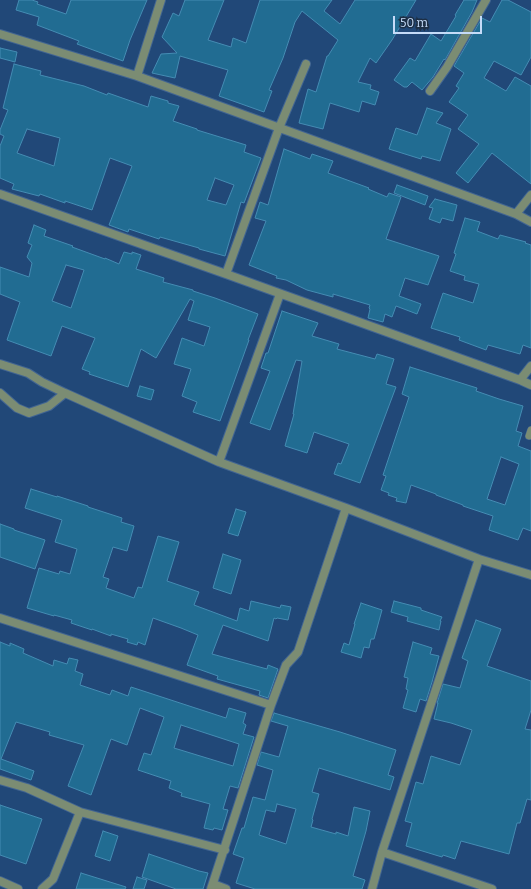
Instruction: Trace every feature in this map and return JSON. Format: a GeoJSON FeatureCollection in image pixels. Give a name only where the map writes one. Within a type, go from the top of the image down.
{"type":"FeatureCollection","features":[{"type":"Feature","properties":{"kind":"street"},"geometry":{"type":"LineString","coordinates":[[137,76],[161,0]]}},
{"type":"Feature","properties":{"kind":"street"},"geometry":{"type":"LineString","coordinates":[[430,91],[447,67],[486,0]]}},
{"type":"Feature","properties":{"kind":"street"},"geometry":{"type":"LineString","coordinates":[[0,34],[137,76],[516,214],[531,222]]}},
{"type":"Feature","properties":{"kind":"street"},"geometry":{"type":"LineString","coordinates":[[226,274],[279,128],[306,64]]}},
{"type":"Feature","properties":{"kind":"street"},"geometry":{"type":"LineString","coordinates":[[0,194],[226,274],[531,385]]}},
{"type":"Feature","properties":{"kind":"street"},"geometry":{"type":"LineString","coordinates":[[516,214],[531,195]]}},
{"type":"Feature","properties":{"kind":"street"},"geometry":{"type":"LineString","coordinates":[[219,462],[280,294]]}},
{"type":"Feature","properties":{"kind":"street"},"geometry":{"type":"LineString","coordinates":[[0,364],[28,373],[42,382],[65,393],[219,462],[346,508],[479,559],[531,575]]}},
{"type":"Feature","properties":{"kind":"street"},"geometry":{"type":"LineString","coordinates":[[520,380],[531,366]]}},
{"type":"Feature","properties":{"kind":"street"},"geometry":{"type":"LineString","coordinates":[[0,393],[17,408],[29,413],[49,406],[65,393]]}},
{"type":"Feature","properties":{"kind":"street"},"geometry":{"type":"LineString","coordinates":[[226,889],[212,886],[225,850],[271,705],[286,665],[298,652],[346,508]]}},
{"type":"Feature","properties":{"kind":"street"},"geometry":{"type":"LineString","coordinates":[[372,889],[382,852],[479,559]]}},
{"type":"Feature","properties":{"kind":"street"},"geometry":{"type":"LineString","coordinates":[[0,618],[271,705]]}},
{"type":"Feature","properties":{"kind":"street"},"geometry":{"type":"LineString","coordinates":[[0,780],[27,788],[80,812],[225,850]]}},
{"type":"Feature","properties":{"kind":"street"},"geometry":{"type":"LineString","coordinates":[[42,889],[52,879],[80,812]]}},
{"type":"Feature","properties":{"kind":"street"},"geometry":{"type":"LineString","coordinates":[[382,852],[492,889]]}},
{"type":"Feature","properties":{"kind":"street"},"geometry":{"type":"LineString","coordinates":[[0,881],[18,889]]}},
{"type":"Feature","properties":{"kind":"building"},"geometry":{"type":"Polygon","coordinates":[[[19,0],[32,0],[38,2],[37,4],[66,14],[71,0],[147,0],[123,61],[77,44],[79,41],[37,25],[39,17],[16,10],[19,0]]]}},
{"type":"Feature","properties":{"kind":"building"},"geometry":{"type":"Polygon","coordinates":[[[185,0],[224,0],[208,40],[231,47],[233,38],[246,43],[260,0],[332,0],[324,11],[340,24],[355,0],[416,0],[376,63],[370,58],[358,82],[371,85],[370,89],[379,92],[375,105],[362,101],[359,112],[330,103],[323,129],[299,123],[308,89],[316,92],[327,56],[338,40],[302,11],[295,22],[283,58],[269,90],[272,91],[264,112],[219,96],[228,70],[180,56],[175,78],[152,73],[161,54],[177,53],[162,37],[173,13],[179,16],[185,0]]]}},
{"type":"Feature","properties":{"kind":"building"},"geometry":{"type":"Polygon","coordinates":[[[464,0],[477,0],[472,12],[445,60],[444,59],[433,77],[422,90],[412,82],[407,87],[404,87],[394,80],[410,58],[415,61],[431,34],[441,41],[464,0]]]}},
{"type":"Feature","properties":{"kind":"building"},"geometry":{"type":"Polygon","coordinates":[[[502,0],[508,0],[531,12],[531,57],[521,75],[494,61],[484,78],[506,91],[515,77],[531,86],[531,184],[492,153],[468,183],[456,173],[479,144],[458,129],[468,115],[449,102],[459,88],[456,86],[464,73],[454,66],[482,18],[490,22],[502,0]]]}},
{"type":"Feature","properties":{"kind":"building"},"geometry":{"type":"Polygon","coordinates":[[[0,48],[17,52],[15,62],[0,58],[0,48]]]}},
{"type":"Feature","properties":{"kind":"building"},"geometry":{"type":"Polygon","coordinates":[[[14,64],[41,71],[40,75],[84,86],[107,95],[108,93],[148,107],[151,96],[168,101],[168,103],[179,106],[173,121],[246,145],[244,152],[261,158],[244,203],[241,202],[225,256],[160,237],[159,239],[129,229],[128,232],[109,225],[132,166],[110,158],[92,210],[65,201],[65,203],[40,194],[39,196],[12,189],[14,184],[0,178],[0,146],[4,136],[0,134],[0,130],[8,110],[3,108],[14,64]],[[27,129],[17,153],[54,166],[60,138],[27,129]],[[215,178],[207,200],[226,205],[234,185],[215,178]]]}},
{"type":"Feature","properties":{"kind":"building"},"geometry":{"type":"Polygon","coordinates":[[[427,108],[443,113],[436,123],[451,129],[440,161],[422,156],[421,159],[389,149],[396,128],[417,135],[427,108]]]}},
{"type":"Feature","properties":{"kind":"building"},"geometry":{"type":"Polygon","coordinates":[[[284,149],[310,159],[312,154],[333,161],[328,173],[369,188],[368,189],[387,197],[389,193],[401,197],[386,239],[439,256],[428,285],[405,278],[399,296],[421,304],[417,314],[396,306],[392,317],[385,314],[383,322],[368,318],[370,305],[333,294],[333,297],[307,290],[286,280],[276,278],[277,276],[249,265],[266,221],[255,218],[260,202],[268,205],[284,149]]]}},
{"type":"Feature","properties":{"kind":"building"},"geometry":{"type":"Polygon","coordinates":[[[397,185],[428,196],[425,205],[394,193],[397,185]]]}},
{"type":"Feature","properties":{"kind":"building"},"geometry":{"type":"Polygon","coordinates":[[[435,199],[457,205],[453,221],[442,218],[440,223],[429,219],[433,208],[429,207],[435,199]]]}},
{"type":"Feature","properties":{"kind":"building"},"geometry":{"type":"Polygon","coordinates":[[[465,218],[480,222],[477,231],[498,239],[500,235],[526,242],[525,243],[531,245],[531,348],[523,345],[520,354],[488,345],[486,350],[459,340],[460,337],[431,328],[443,293],[473,303],[479,284],[464,280],[465,276],[450,271],[465,218]]]}},
{"type":"Feature","properties":{"kind":"building"},"geometry":{"type":"Polygon","coordinates":[[[34,225],[46,230],[44,236],[119,264],[124,252],[132,254],[132,252],[141,255],[136,269],[164,278],[163,282],[193,290],[258,314],[220,421],[193,412],[197,402],[182,396],[191,369],[174,364],[182,338],[204,346],[210,327],[188,320],[194,301],[190,299],[156,358],[141,349],[128,387],[89,374],[90,372],[82,369],[95,338],[62,326],[51,356],[7,340],[20,302],[0,294],[0,267],[29,277],[32,263],[27,257],[32,245],[28,243],[34,225]],[[66,265],[52,301],[71,308],[84,270],[66,265]]]}},
{"type":"Feature","properties":{"kind":"building"},"geometry":{"type":"Polygon","coordinates":[[[282,311],[318,323],[312,336],[339,344],[337,349],[375,359],[377,354],[394,359],[386,384],[396,387],[360,483],[334,474],[338,463],[341,464],[349,444],[314,432],[307,453],[285,446],[294,414],[302,361],[296,360],[270,430],[250,423],[270,371],[261,368],[266,353],[268,353],[282,311]]]}},
{"type":"Feature","properties":{"kind":"building"},"geometry":{"type":"Polygon","coordinates":[[[410,367],[477,388],[476,391],[523,406],[516,431],[522,433],[518,446],[531,451],[531,531],[523,528],[518,540],[489,530],[493,516],[463,506],[411,485],[406,503],[396,501],[397,498],[388,495],[389,493],[381,490],[386,476],[383,475],[409,397],[402,394],[410,367]],[[501,457],[487,499],[505,505],[519,464],[501,457]]]}},
{"type":"Feature","properties":{"kind":"building"},"geometry":{"type":"Polygon","coordinates":[[[140,386],[154,390],[151,400],[137,396],[140,386]]]}},
{"type":"Feature","properties":{"kind":"building"},"geometry":{"type":"Polygon","coordinates":[[[31,489],[57,496],[122,518],[121,522],[134,526],[127,551],[113,547],[103,577],[109,579],[106,588],[134,598],[138,587],[142,588],[158,536],[179,542],[167,581],[199,592],[194,605],[237,621],[240,608],[249,611],[251,601],[280,608],[281,605],[291,607],[288,620],[274,618],[268,641],[223,625],[212,654],[267,669],[268,665],[278,669],[268,698],[259,695],[260,691],[217,679],[218,676],[187,665],[198,635],[181,628],[153,618],[145,645],[138,642],[137,645],[127,642],[128,639],[111,634],[111,636],[71,623],[72,620],[27,608],[39,568],[59,574],[60,571],[70,574],[77,549],[55,542],[62,520],[25,508],[31,489]]]}},
{"type":"Feature","properties":{"kind":"building"},"geometry":{"type":"Polygon","coordinates":[[[236,509],[246,512],[238,536],[228,533],[236,509]]]}},
{"type":"Feature","properties":{"kind":"building"},"geometry":{"type":"Polygon","coordinates":[[[0,524],[45,540],[35,569],[0,557],[0,524]]]}},
{"type":"Feature","properties":{"kind":"building"},"geometry":{"type":"Polygon","coordinates":[[[223,554],[241,560],[231,594],[213,588],[223,554]]]}},
{"type":"Feature","properties":{"kind":"building"},"geometry":{"type":"Polygon","coordinates":[[[394,601],[421,608],[421,610],[442,617],[439,630],[407,621],[408,617],[391,612],[394,601]]]}},
{"type":"Feature","properties":{"kind":"building"},"geometry":{"type":"Polygon","coordinates":[[[361,603],[382,610],[374,639],[371,639],[369,648],[364,647],[361,658],[341,652],[344,643],[349,645],[361,603]]]}},
{"type":"Feature","properties":{"kind":"building"},"geometry":{"type":"Polygon","coordinates":[[[476,620],[501,629],[487,666],[531,681],[531,710],[525,729],[531,730],[531,800],[527,799],[520,823],[517,823],[509,854],[461,841],[455,859],[443,855],[442,857],[406,846],[412,823],[405,821],[416,782],[423,784],[431,756],[460,765],[472,730],[434,719],[443,684],[460,688],[468,661],[462,658],[476,620]]]}},
{"type":"Feature","properties":{"kind":"building"},"geometry":{"type":"Polygon","coordinates":[[[0,642],[10,646],[10,643],[24,649],[23,653],[53,666],[54,660],[67,664],[69,658],[78,660],[75,671],[83,674],[80,685],[110,695],[112,690],[128,696],[131,687],[226,718],[229,708],[246,713],[243,723],[246,725],[243,734],[254,737],[238,788],[230,786],[223,809],[228,810],[222,830],[204,828],[210,804],[181,796],[182,793],[169,788],[171,781],[138,770],[144,753],[151,755],[164,717],[140,708],[127,745],[111,739],[91,795],[68,786],[84,745],[49,735],[50,732],[16,722],[1,759],[34,771],[31,780],[0,769],[0,642]],[[181,725],[174,748],[233,766],[239,744],[181,725]]]}},
{"type":"Feature","properties":{"kind":"building"},"geometry":{"type":"Polygon","coordinates":[[[413,642],[432,648],[430,654],[439,656],[426,701],[420,699],[416,712],[403,708],[408,690],[406,689],[408,678],[404,677],[413,642]]]}},
{"type":"Feature","properties":{"kind":"building"},"geometry":{"type":"Polygon","coordinates":[[[274,713],[396,750],[388,775],[394,777],[390,790],[319,768],[312,792],[319,794],[311,827],[348,836],[354,807],[370,811],[353,876],[365,880],[362,889],[255,889],[236,883],[244,858],[233,854],[242,828],[244,828],[253,797],[265,800],[273,770],[257,765],[261,752],[279,757],[288,726],[271,721],[274,713]],[[277,804],[275,812],[266,810],[259,835],[286,844],[296,809],[277,804]]]}},
{"type":"Feature","properties":{"kind":"building"},"geometry":{"type":"Polygon","coordinates":[[[0,805],[42,819],[26,864],[0,855],[0,805]]]}},
{"type":"Feature","properties":{"kind":"building"},"geometry":{"type":"Polygon","coordinates":[[[103,831],[118,836],[110,861],[95,856],[103,831]]]}},
{"type":"Feature","properties":{"kind":"building"},"geometry":{"type":"Polygon","coordinates":[[[149,854],[208,873],[203,889],[176,889],[142,877],[149,854]]]}},
{"type":"Feature","properties":{"kind":"building"},"geometry":{"type":"Polygon","coordinates":[[[81,873],[126,887],[125,889],[76,889],[81,873]]]}},
{"type":"Feature","properties":{"kind":"building"},"geometry":{"type":"Polygon","coordinates":[[[137,877],[147,880],[144,889],[133,889],[137,877]]]}}]}
